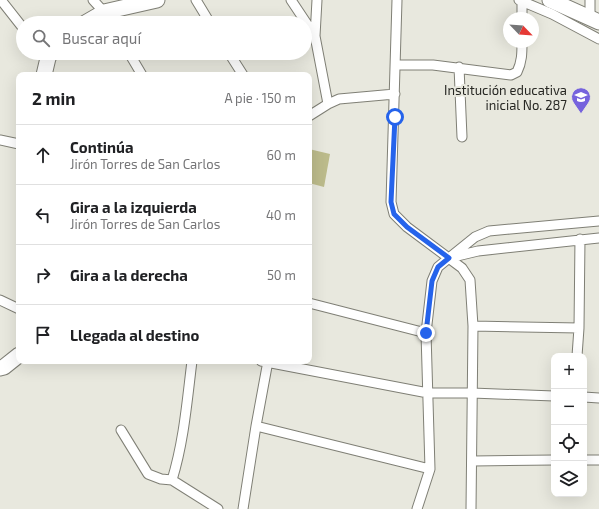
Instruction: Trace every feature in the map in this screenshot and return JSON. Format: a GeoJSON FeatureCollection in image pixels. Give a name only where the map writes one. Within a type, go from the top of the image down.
{"type":"FeatureCollection","features":[{"type":"Feature","properties":{"kind":"highway"},"geometry":{"type":"LineString","coordinates":[[113,16],[158,0]]}},
{"type":"Feature","properties":{"kind":"highway"},"geometry":{"type":"LineString","coordinates":[[550,0],[594,20]]}},
{"type":"Feature","properties":{"kind":"highway"},"geometry":{"type":"LineString","coordinates":[[45,72],[47,60]]}},
{"type":"Feature","properties":{"kind":"highway"},"geometry":{"type":"LineString","coordinates":[[0,368],[4,367],[16,357]]}},
{"type":"Feature","properties":{"kind":"street"},"geometry":{"type":"LineString","coordinates":[[1,0],[16,19]]}},
{"type":"Feature","properties":{"kind":"street"},"geometry":{"type":"LineString","coordinates":[[93,0],[105,16]]}},
{"type":"Feature","properties":{"kind":"street"},"geometry":{"type":"LineString","coordinates":[[196,0],[206,16]]}},
{"type":"Feature","properties":{"kind":"street"},"geometry":{"type":"LineString","coordinates":[[291,0],[302,16]]}},
{"type":"Feature","properties":{"kind":"street"},"geometry":{"type":"LineString","coordinates":[[317,0],[315,36],[328,104]]}},
{"type":"Feature","properties":{"kind":"street"},"geometry":{"type":"LineString","coordinates":[[397,0],[391,202],[394,214],[407,227],[462,268],[470,280],[473,326],[471,509]]}},
{"type":"Feature","properties":{"kind":"street"},"geometry":{"type":"LineString","coordinates":[[590,0],[594,20]]}},
{"type":"Feature","properties":{"kind":"street"},"geometry":{"type":"LineString","coordinates":[[521,12],[520,1],[552,14],[599,39]]}},
{"type":"Feature","properties":{"kind":"street"},"geometry":{"type":"LineString","coordinates":[[312,32],[315,36]]}},
{"type":"Feature","properties":{"kind":"street"},"geometry":{"type":"LineString","coordinates":[[396,65],[433,64],[511,75],[517,72],[520,66],[522,48]]}},
{"type":"Feature","properties":{"kind":"street"},"geometry":{"type":"LineString","coordinates":[[133,60],[140,72]]}},
{"type":"Feature","properties":{"kind":"street"},"geometry":{"type":"LineString","coordinates":[[233,60],[241,72]]}},
{"type":"Feature","properties":{"kind":"street"},"geometry":{"type":"LineString","coordinates":[[459,68],[462,137]]}},
{"type":"Feature","properties":{"kind":"street"},"geometry":{"type":"LineString","coordinates":[[312,114],[339,99],[395,94]]}},
{"type":"Feature","properties":{"kind":"street"},"geometry":{"type":"LineString","coordinates":[[0,140],[16,143]]}},
{"type":"Feature","properties":{"kind":"street"},"geometry":{"type":"LineString","coordinates":[[417,509],[430,469],[426,333],[432,281],[438,267],[475,237],[489,231],[599,221]]}},
{"type":"Feature","properties":{"kind":"street"},"geometry":{"type":"LineString","coordinates":[[449,258],[478,251],[599,238]]}},
{"type":"Feature","properties":{"kind":"street"},"geometry":{"type":"LineString","coordinates":[[577,353],[580,239]]}},
{"type":"Feature","properties":{"kind":"street"},"geometry":{"type":"LineString","coordinates":[[0,300],[16,308]]}},
{"type":"Feature","properties":{"kind":"street"},"geometry":{"type":"LineString","coordinates":[[312,304],[426,333]]}},
{"type":"Feature","properties":{"kind":"street"},"geometry":{"type":"LineString","coordinates":[[473,326],[579,328]]}},
{"type":"Feature","properties":{"kind":"street"},"geometry":{"type":"LineString","coordinates":[[172,480],[178,461],[184,431],[192,364]]}},
{"type":"Feature","properties":{"kind":"street"},"geometry":{"type":"LineString","coordinates":[[243,509],[266,364]]}},
{"type":"Feature","properties":{"kind":"street"},"geometry":{"type":"LineString","coordinates":[[281,364],[428,393],[551,396]]}},
{"type":"Feature","properties":{"kind":"street"},"geometry":{"type":"LineString","coordinates":[[587,397],[599,398]]}},
{"type":"Feature","properties":{"kind":"street"},"geometry":{"type":"LineString","coordinates":[[256,426],[430,469]]}},
{"type":"Feature","properties":{"kind":"street"},"geometry":{"type":"LineString","coordinates":[[121,430],[148,474],[161,479],[172,480],[218,509]]}},
{"type":"Feature","properties":{"kind":"street"},"geometry":{"type":"LineString","coordinates":[[472,461],[551,460]]}},
{"type":"Feature","properties":{"kind":"street"},"geometry":{"type":"LineString","coordinates":[[587,460],[599,460]]}},
{"type":"Feature","properties":{"kind":"shaded area"},"geometry":{"type":"Polygon","coordinates":[[[312,150],[330,154],[324,187],[312,184],[312,150]]]}},
{"type":"Feature","properties":{"kind":"place","name":"Institución educativa inicial No. 287"},"geometry":{"type":"Point","coordinates":[581,114]}},
{"type":"Feature","properties":{"kind":"route"},"geometry":{"type":"LineString","coordinates":[[395,117],[391,202],[394,214],[407,227],[449,258],[438,267],[432,281],[426,333]]}}]}
